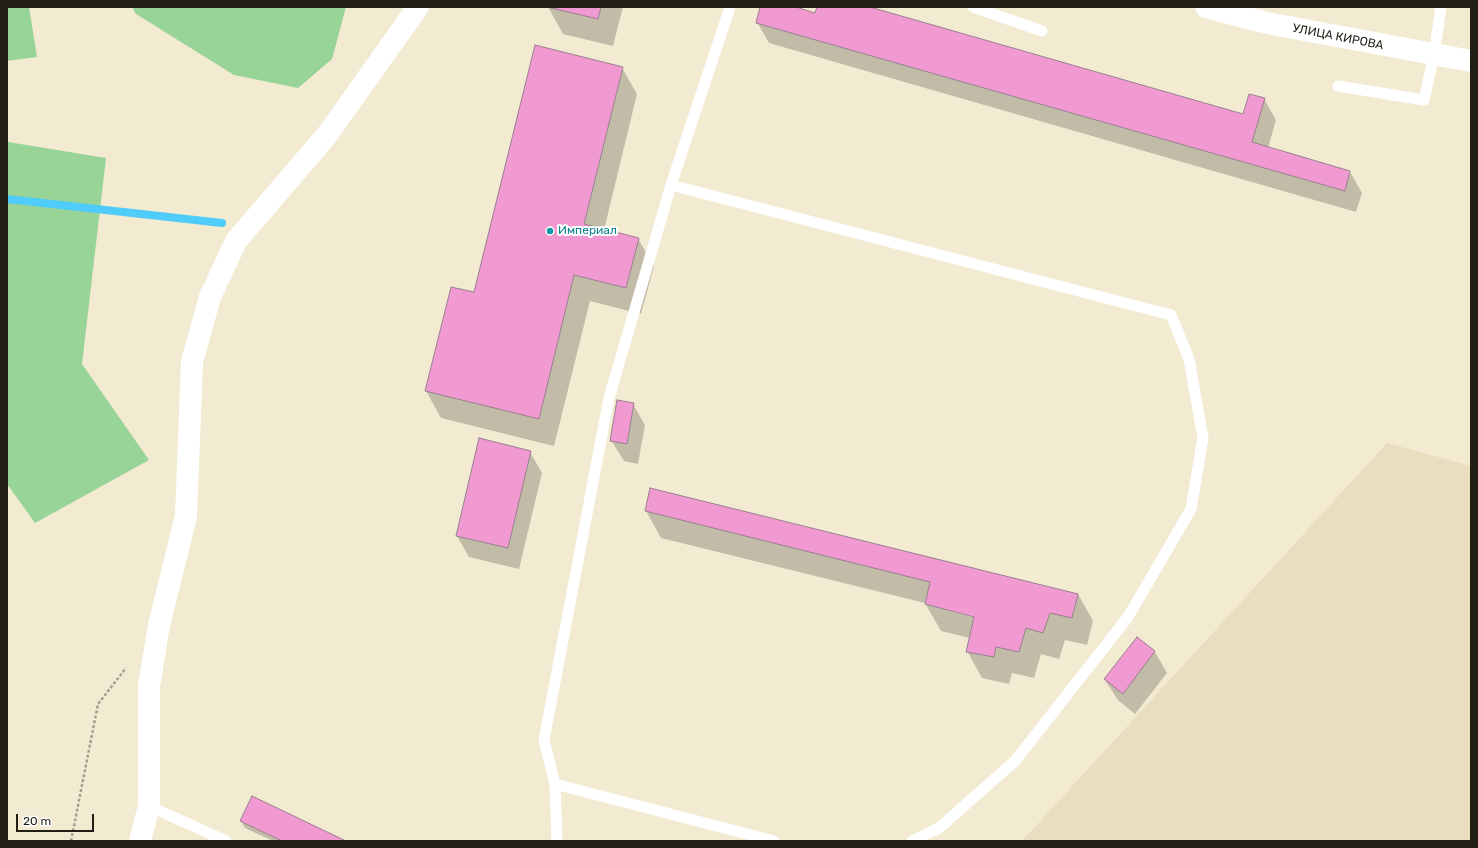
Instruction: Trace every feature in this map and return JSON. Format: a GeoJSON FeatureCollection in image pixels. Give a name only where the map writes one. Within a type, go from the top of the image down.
{"type":"FeatureCollection","features":[{"type":"Feature","properties":{"kind":"street"},"geometry":{"type":"LineString","coordinates":[[140,841],[149,806],[149,686],[159,625],[186,516],[192,362],[210,297],[236,240],[327,135],[418,7]]}},
{"type":"Feature","properties":{"kind":"street","name":"УЛИЦА КИРОВА"},"geometry":{"type":"LineString","coordinates":[[1206,7],[1267,23],[1471,61]]}},
{"type":"Feature","properties":{"kind":"lane"},"geometry":{"type":"LineString","coordinates":[[557,841],[555,784],[544,740],[609,398],[671,185],[730,7]]}},
{"type":"Feature","properties":{"kind":"lane"},"geometry":{"type":"LineString","coordinates":[[973,7],[1042,31]]}},
{"type":"Feature","properties":{"kind":"lane"},"geometry":{"type":"LineString","coordinates":[[1338,86],[1424,100],[1434,55],[1441,7]]}},
{"type":"Feature","properties":{"kind":"lane"},"geometry":{"type":"LineString","coordinates":[[671,185],[1171,315],[1189,359],[1203,438],[1191,509],[1128,617],[1015,761],[939,828],[912,841]]}},
{"type":"Feature","properties":{"kind":"lane"},"geometry":{"type":"LineString","coordinates":[[555,784],[774,841]]}},
{"type":"Feature","properties":{"kind":"lane"},"geometry":{"type":"LineString","coordinates":[[149,806],[226,841]]}},
{"type":"Feature","properties":{"kind":"path"},"geometry":{"type":"LineString","coordinates":[[71,841],[98,704],[126,668]]}},
{"type":"Feature","properties":{"kind":"shaded area"},"geometry":{"type":"Polygon","coordinates":[[[1387,443],[1471,466],[1471,841],[1022,841],[1387,443]]]}},
{"type":"Feature","properties":{"kind":"green space"},"geometry":{"type":"Polygon","coordinates":[[[7,7],[29,7],[37,57],[7,61],[7,7]]]}},
{"type":"Feature","properties":{"kind":"green space"},"geometry":{"type":"Polygon","coordinates":[[[132,7],[346,7],[332,59],[298,88],[234,75],[136,14],[132,7]]]}},
{"type":"Feature","properties":{"kind":"green space"},"geometry":{"type":"Polygon","coordinates":[[[8,142],[106,158],[82,364],[149,460],[35,523],[7,484],[8,142]]]}},
{"type":"Feature","properties":{"kind":"building"},"geometry":{"type":"Polygon","coordinates":[[[547,7],[601,7],[598,19],[547,7]]]}},
{"type":"Feature","properties":{"kind":"building"},"geometry":{"type":"Polygon","coordinates":[[[760,7],[796,7],[815,13],[817,7],[870,7],[1243,114],[1249,94],[1265,98],[1252,142],[1350,171],[1345,191],[756,23],[760,7]]]}},
{"type":"Feature","properties":{"kind":"building","name":"Империал"},"geometry":{"type":"Polygon","coordinates":[[[535,45],[623,67],[584,224],[639,238],[626,288],[574,275],[539,419],[425,391],[451,287],[474,292],[535,45]]]}},
{"type":"Feature","properties":{"kind":"building"},"geometry":{"type":"Polygon","coordinates":[[[617,400],[634,403],[627,444],[610,441],[617,400]]]}},
{"type":"Feature","properties":{"kind":"building"},"geometry":{"type":"Polygon","coordinates":[[[479,438],[531,451],[508,548],[456,536],[479,438]]]}},
{"type":"Feature","properties":{"kind":"building"},"geometry":{"type":"Polygon","coordinates":[[[650,488],[1078,594],[1072,618],[1050,613],[1043,633],[1026,628],[1019,652],[996,647],[994,657],[966,652],[974,617],[925,604],[930,582],[645,511],[650,488]]]}},
{"type":"Feature","properties":{"kind":"building"},"geometry":{"type":"Polygon","coordinates":[[[1137,637],[1155,651],[1123,694],[1104,679],[1137,637]]]}},
{"type":"Feature","properties":{"kind":"building"},"geometry":{"type":"Polygon","coordinates":[[[252,796],[346,841],[282,841],[240,821],[252,796]]]}},
{"type":"Feature","properties":{"kind":"waterway"},"geometry":{"type":"LineString","coordinates":[[7,199],[222,223]]}},
{"type":"Feature","properties":{"kind":"place","name":"Империал"},"geometry":{"type":"Point","coordinates":[550,231]}}]}
